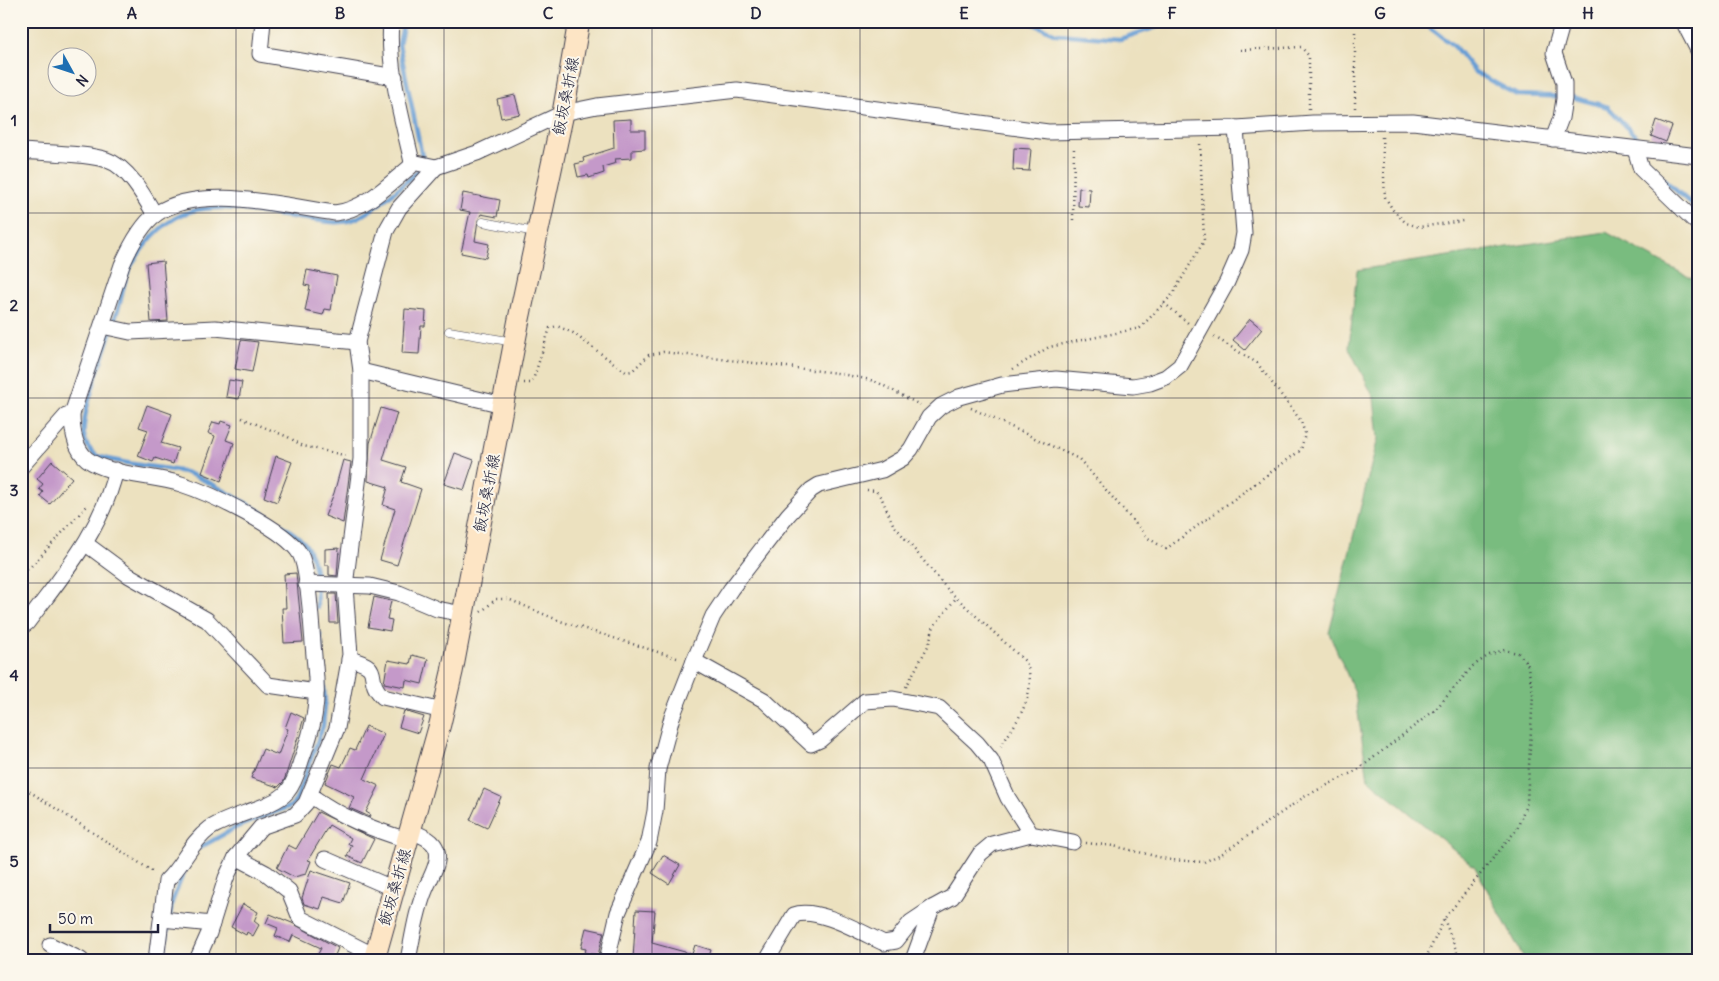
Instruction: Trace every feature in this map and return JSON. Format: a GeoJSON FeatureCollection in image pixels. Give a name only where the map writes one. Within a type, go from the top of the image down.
{"type":"FeatureCollection","features":[{"type":"Feature","properties":{"kind":"main road","name":"飯坂桑折線"},"geometry":{"type":"LineString","coordinates":[[375,958],[443,711],[537,232],[563,113],[579,21]]}},
{"type":"Feature","properties":{"kind":"street"},"geometry":{"type":"LineString","coordinates":[[263,21],[260,54],[395,77]]}},
{"type":"Feature","properties":{"kind":"street"},"geometry":{"type":"LineString","coordinates":[[299,797],[337,728],[349,659],[345,586],[361,459],[360,371],[357,342],[386,231],[424,165],[395,77],[389,40],[391,21]]}},
{"type":"Feature","properties":{"kind":"street"},"geometry":{"type":"LineString","coordinates":[[1553,139],[1564,98],[1564,83],[1554,53],[1563,21]]}},
{"type":"Feature","properties":{"kind":"street"},"geometry":{"type":"LineString","coordinates":[[1683,21],[1698,50]]}},
{"type":"Feature","properties":{"kind":"street"},"geometry":{"type":"LineString","coordinates":[[197,960],[212,924],[226,878],[236,857],[261,827],[295,815],[314,729],[316,692],[314,585],[296,547],[264,524],[219,500],[181,484],[114,478],[80,452],[72,427],[72,414],[110,328],[126,256],[155,215],[188,200],[205,198],[225,198],[335,213],[349,211],[372,198],[410,168],[477,153],[563,113],[597,106],[736,90],[1048,132],[1413,122],[1698,156]]}},
{"type":"Feature","properties":{"kind":"street"},"geometry":{"type":"LineString","coordinates":[[607,960],[618,913],[649,842],[655,811],[658,769],[672,717],[713,616],[731,589],[801,500],[819,485],[882,470],[903,458],[933,413],[941,406],[959,397],[1002,385],[1056,379],[1133,386],[1150,383],[1166,377],[1180,366],[1227,282],[1241,250],[1244,233],[1236,128]]}},
{"type":"Feature","properties":{"kind":"street"},"geometry":{"type":"LineString","coordinates":[[1635,149],[1641,170],[1698,224]]}},
{"type":"Feature","properties":{"kind":"street"},"geometry":{"type":"LineString","coordinates":[[21,152],[107,160],[122,169],[147,201],[155,215]]}},
{"type":"Feature","properties":{"kind":"street"},"geometry":{"type":"LineString","coordinates":[[110,328],[130,332],[215,328],[357,342]]}},
{"type":"Feature","properties":{"kind":"street"},"geometry":{"type":"LineString","coordinates":[[360,371],[503,404]]}},
{"type":"Feature","properties":{"kind":"street"},"geometry":{"type":"LineString","coordinates":[[21,467],[66,416],[72,414]]}},
{"type":"Feature","properties":{"kind":"street"},"geometry":{"type":"LineString","coordinates":[[21,627],[27,623],[86,544],[110,495],[114,478]]}},
{"type":"Feature","properties":{"kind":"street"},"geometry":{"type":"LineString","coordinates":[[86,544],[128,575],[207,620],[268,685],[316,692]]}},
{"type":"Feature","properties":{"kind":"street"},"geometry":{"type":"LineString","coordinates":[[314,585],[370,586],[399,593],[437,609],[463,614]]}},
{"type":"Feature","properties":{"kind":"street"},"geometry":{"type":"LineString","coordinates":[[349,659],[367,663],[371,668],[376,691],[383,698],[443,711]]}},
{"type":"Feature","properties":{"kind":"street"},"geometry":{"type":"LineString","coordinates":[[694,661],[764,700],[811,744],[820,740],[865,701],[893,699],[939,708],[977,743],[991,760],[1008,798],[1031,834]]}},
{"type":"Feature","properties":{"kind":"street"},"geometry":{"type":"LineString","coordinates":[[156,960],[168,919],[166,881],[174,874],[198,837],[229,818],[279,799],[299,797],[328,808],[356,823],[433,843],[437,850],[438,859],[416,920],[408,960]]}},
{"type":"Feature","properties":{"kind":"street"},"geometry":{"type":"LineString","coordinates":[[767,960],[794,915],[802,912],[817,913],[884,943],[896,941],[912,922],[952,897],[980,854],[992,844],[1031,834],[1073,842]]}},
{"type":"Feature","properties":{"kind":"street"},"geometry":{"type":"LineString","coordinates":[[236,857],[266,873],[289,891],[300,918],[375,958]]}},
{"type":"Feature","properties":{"kind":"street"},"geometry":{"type":"LineString","coordinates":[[326,860],[394,889]]}},
{"type":"Feature","properties":{"kind":"street"},"geometry":{"type":"LineString","coordinates":[[914,960],[932,908]]}},
{"type":"Feature","properties":{"kind":"street"},"geometry":{"type":"LineString","coordinates":[[168,919],[212,924]]}},
{"type":"Feature","properties":{"kind":"street"},"geometry":{"type":"LineString","coordinates":[[50,945],[81,960]]}},
{"type":"Feature","properties":{"kind":"lane"},"geometry":{"type":"LineString","coordinates":[[483,222],[537,232]]}},
{"type":"Feature","properties":{"kind":"lane"},"geometry":{"type":"LineString","coordinates":[[449,331],[515,342]]}},
{"type":"Feature","properties":{"kind":"path"},"geometry":{"type":"LineString","coordinates":[[1354,123],[1355,29]]}},
{"type":"Feature","properties":{"kind":"path"},"geometry":{"type":"LineString","coordinates":[[1240,50],[1301,48],[1307,51],[1309,56],[1309,124]]}},
{"type":"Feature","properties":{"kind":"path"},"geometry":{"type":"LineString","coordinates":[[1382,123],[1385,197],[1393,210],[1406,223],[1419,227],[1463,222]]}},
{"type":"Feature","properties":{"kind":"path"},"geometry":{"type":"LineString","coordinates":[[1002,385],[1004,377],[1013,368],[1049,347],[1140,328],[1172,295],[1204,241],[1200,129]]}},
{"type":"Feature","properties":{"kind":"path"},"geometry":{"type":"LineString","coordinates":[[1073,220],[1074,132]]}},
{"type":"Feature","properties":{"kind":"path"},"geometry":{"type":"LineString","coordinates":[[959,397],[972,409],[1079,459],[1148,538],[1166,549],[1300,450],[1304,434],[1301,421],[1257,363],[1200,330],[1164,304]]}},
{"type":"Feature","properties":{"kind":"path"},"geometry":{"type":"LineString","coordinates":[[507,383],[532,383],[550,328],[557,326],[573,333],[626,372],[632,371],[649,355],[663,352],[837,373],[875,381],[894,389],[933,413]]}},
{"type":"Feature","properties":{"kind":"path"},"geometry":{"type":"LineString","coordinates":[[242,418],[288,436],[304,446],[361,459]]}},
{"type":"Feature","properties":{"kind":"path"},"geometry":{"type":"LineString","coordinates":[[21,576],[114,478]]}},
{"type":"Feature","properties":{"kind":"path"},"geometry":{"type":"LineString","coordinates":[[860,491],[876,491],[894,524],[956,598],[1026,662],[1028,669],[1028,695],[1019,721],[991,760]]}},
{"type":"Feature","properties":{"kind":"path"},"geometry":{"type":"LineString","coordinates":[[906,702],[905,690],[911,674],[928,646],[934,626],[956,598]]}},
{"type":"Feature","properties":{"kind":"path"},"geometry":{"type":"LineString","coordinates":[[463,614],[481,612],[496,599],[508,599],[560,622],[673,658],[694,661]]}},
{"type":"Feature","properties":{"kind":"path"},"geometry":{"type":"LineString","coordinates":[[1073,842],[1114,846],[1171,860],[1204,862],[1223,853],[1304,797],[1359,769],[1435,710],[1473,666],[1488,655],[1504,650],[1518,652],[1527,662],[1533,693],[1527,802],[1516,829],[1444,919],[1425,960]]}},
{"type":"Feature","properties":{"kind":"path"},"geometry":{"type":"LineString","coordinates":[[21,786],[166,881]]}},
{"type":"Feature","properties":{"kind":"path"},"geometry":{"type":"LineString","coordinates":[[1444,919],[1460,960]]}},
{"type":"Feature","properties":{"kind":"green space"},"geometry":{"type":"Polygon","coordinates":[[[1606,232],[1698,282],[1698,960],[1525,960],[1475,867],[1368,779],[1355,693],[1329,633],[1378,438],[1374,398],[1349,348],[1357,270],[1606,232]]]}},
{"type":"Feature","properties":{"kind":"building"},"geometry":{"type":"Polygon","coordinates":[[[515,95],[520,114],[501,118],[497,99],[515,95]]]}},
{"type":"Feature","properties":{"kind":"building"},"geometry":{"type":"Polygon","coordinates":[[[631,119],[631,130],[645,130],[645,149],[632,150],[632,158],[615,159],[616,163],[603,167],[604,173],[589,178],[588,175],[578,177],[575,164],[584,162],[583,158],[614,148],[613,120],[631,119]]]}},
{"type":"Feature","properties":{"kind":"building"},"geometry":{"type":"Polygon","coordinates":[[[1656,120],[1672,126],[1666,142],[1651,136],[1656,120]]]}},
{"type":"Feature","properties":{"kind":"building"},"geometry":{"type":"Polygon","coordinates":[[[1014,148],[1031,149],[1029,171],[1013,170],[1014,148]]]}},
{"type":"Feature","properties":{"kind":"building"},"geometry":{"type":"Polygon","coordinates":[[[1079,188],[1090,189],[1089,207],[1078,206],[1079,188]]]}},
{"type":"Feature","properties":{"kind":"building"},"geometry":{"type":"Polygon","coordinates":[[[463,193],[500,200],[497,217],[481,214],[478,220],[475,241],[489,244],[486,258],[461,253],[470,212],[460,210],[463,193]]]}},
{"type":"Feature","properties":{"kind":"building"},"geometry":{"type":"Polygon","coordinates":[[[163,261],[168,321],[151,322],[146,263],[163,261]]]}},
{"type":"Feature","properties":{"kind":"building"},"geometry":{"type":"Polygon","coordinates":[[[307,270],[337,276],[331,310],[325,309],[323,315],[305,311],[310,286],[304,285],[307,270]]]}},
{"type":"Feature","properties":{"kind":"building"},"geometry":{"type":"Polygon","coordinates":[[[405,309],[426,311],[425,326],[421,326],[419,354],[402,353],[405,309]]]}},
{"type":"Feature","properties":{"kind":"building"},"geometry":{"type":"Polygon","coordinates":[[[1250,319],[1262,329],[1245,350],[1233,340],[1250,319]]]}},
{"type":"Feature","properties":{"kind":"building"},"geometry":{"type":"Polygon","coordinates":[[[241,340],[258,342],[252,372],[235,369],[241,340]]]}},
{"type":"Feature","properties":{"kind":"building"},"geometry":{"type":"Polygon","coordinates":[[[229,380],[242,382],[239,399],[226,397],[229,380]]]}},
{"type":"Feature","properties":{"kind":"building"},"geometry":{"type":"Polygon","coordinates":[[[147,405],[172,414],[161,443],[178,448],[173,464],[155,458],[153,462],[138,456],[148,430],[139,427],[147,405]]]}},
{"type":"Feature","properties":{"kind":"building"},"geometry":{"type":"Polygon","coordinates":[[[381,408],[397,413],[383,460],[406,467],[401,482],[421,489],[397,565],[380,560],[395,509],[383,505],[388,487],[368,481],[370,443],[381,408]]]}},
{"type":"Feature","properties":{"kind":"building"},"geometry":{"type":"Polygon","coordinates":[[[221,421],[232,425],[226,440],[234,443],[221,481],[202,473],[215,436],[208,433],[213,422],[220,424],[221,421]]]}},
{"type":"Feature","properties":{"kind":"building"},"geometry":{"type":"Polygon","coordinates":[[[455,453],[474,460],[464,490],[444,484],[455,453]]]}},
{"type":"Feature","properties":{"kind":"building"},"geometry":{"type":"Polygon","coordinates":[[[276,456],[292,462],[277,502],[264,497],[276,456]]]}},
{"type":"Feature","properties":{"kind":"building"},"geometry":{"type":"Polygon","coordinates":[[[343,460],[351,462],[343,523],[325,516],[334,493],[343,460]]]}},
{"type":"Feature","properties":{"kind":"building"},"geometry":{"type":"Polygon","coordinates":[[[52,461],[72,478],[50,504],[40,496],[43,492],[39,489],[43,484],[37,479],[52,461]]]}},
{"type":"Feature","properties":{"kind":"building"},"geometry":{"type":"Polygon","coordinates":[[[339,548],[337,576],[329,575],[329,565],[325,565],[325,549],[339,548]]]}},
{"type":"Feature","properties":{"kind":"building"},"geometry":{"type":"Polygon","coordinates":[[[296,573],[303,642],[284,643],[282,608],[286,608],[284,574],[296,573]]]}},
{"type":"Feature","properties":{"kind":"building"},"geometry":{"type":"Polygon","coordinates":[[[329,594],[336,594],[338,623],[330,623],[329,594]]]}},
{"type":"Feature","properties":{"kind":"building"},"geometry":{"type":"Polygon","coordinates":[[[374,597],[391,601],[387,619],[392,620],[390,631],[368,627],[374,597]]]}},
{"type":"Feature","properties":{"kind":"building"},"geometry":{"type":"Polygon","coordinates":[[[412,655],[428,659],[422,684],[406,680],[405,687],[384,683],[388,660],[410,664],[412,655]]]}},
{"type":"Feature","properties":{"kind":"building"},"geometry":{"type":"Polygon","coordinates":[[[404,711],[424,717],[418,733],[399,727],[404,711]]]}},
{"type":"Feature","properties":{"kind":"building"},"geometry":{"type":"Polygon","coordinates":[[[291,712],[304,718],[284,781],[278,787],[251,778],[263,749],[278,755],[288,729],[285,728],[291,712]]]}},
{"type":"Feature","properties":{"kind":"building"},"geometry":{"type":"Polygon","coordinates":[[[366,726],[384,734],[364,779],[379,786],[366,812],[371,815],[370,817],[349,808],[354,797],[325,783],[333,764],[341,767],[350,748],[355,750],[366,726]]]}},
{"type":"Feature","properties":{"kind":"building"},"geometry":{"type":"Polygon","coordinates":[[[484,789],[501,797],[487,828],[470,820],[484,789]]]}},
{"type":"Feature","properties":{"kind":"building"},"geometry":{"type":"Polygon","coordinates":[[[318,812],[374,839],[362,863],[347,856],[352,845],[348,844],[351,838],[329,825],[308,860],[311,861],[306,874],[294,877],[277,868],[288,845],[296,849],[318,812]]]}},
{"type":"Feature","properties":{"kind":"building"},"geometry":{"type":"Polygon","coordinates":[[[663,855],[680,865],[669,884],[652,873],[663,855]]]}},
{"type":"Feature","properties":{"kind":"building"},"geometry":{"type":"Polygon","coordinates":[[[311,870],[350,883],[343,903],[324,897],[320,909],[304,904],[302,898],[311,870]]]}},
{"type":"Feature","properties":{"kind":"building"},"geometry":{"type":"Polygon","coordinates":[[[243,904],[258,912],[254,921],[259,925],[253,936],[247,932],[246,935],[231,927],[243,904]]]}},
{"type":"Feature","properties":{"kind":"building"},"geometry":{"type":"Polygon","coordinates":[[[636,910],[655,911],[652,943],[692,954],[695,945],[711,950],[708,960],[633,960],[636,910]]]}},
{"type":"Feature","properties":{"kind":"building"},"geometry":{"type":"Polygon","coordinates":[[[270,914],[292,923],[338,948],[333,960],[315,960],[321,948],[293,935],[290,942],[275,936],[278,928],[266,923],[270,914]]]}},
{"type":"Feature","properties":{"kind":"building"},"geometry":{"type":"Polygon","coordinates":[[[586,928],[604,932],[598,955],[585,953],[586,949],[581,948],[586,928]]]}},
{"type":"Feature","properties":{"kind":"waterway"},"geometry":{"type":"LineString","coordinates":[[404,21],[399,44],[423,161]]}},
{"type":"Feature","properties":{"kind":"waterway"},"geometry":{"type":"LineString","coordinates":[[1027,21],[1056,34],[1120,39],[1175,21]]}},
{"type":"Feature","properties":{"kind":"waterway"},"geometry":{"type":"LineString","coordinates":[[1421,21],[1455,47],[1475,72],[1517,95],[1572,97],[1608,107],[1639,140]]}},
{"type":"Feature","properties":{"kind":"waterway"},"geometry":{"type":"LineString","coordinates":[[1645,159],[1660,176],[1698,210]]}},
{"type":"Feature","properties":{"kind":"waterway"},"geometry":{"type":"LineString","coordinates":[[317,607],[316,574],[312,558],[305,544],[297,537],[248,504],[194,476],[184,472],[97,456],[87,446],[85,440],[84,421],[87,407],[129,270],[149,240],[168,223],[187,213],[208,208],[230,208],[330,222],[352,220],[378,205],[422,168]]}},
{"type":"Feature","properties":{"kind":"waterway"},"geometry":{"type":"LineString","coordinates":[[199,848],[237,827],[291,806],[296,800],[323,726],[325,703],[320,635]]}},
{"type":"Feature","properties":{"kind":"waterway"},"geometry":{"type":"LineString","coordinates":[[164,960],[172,902],[185,869]]}}]}
